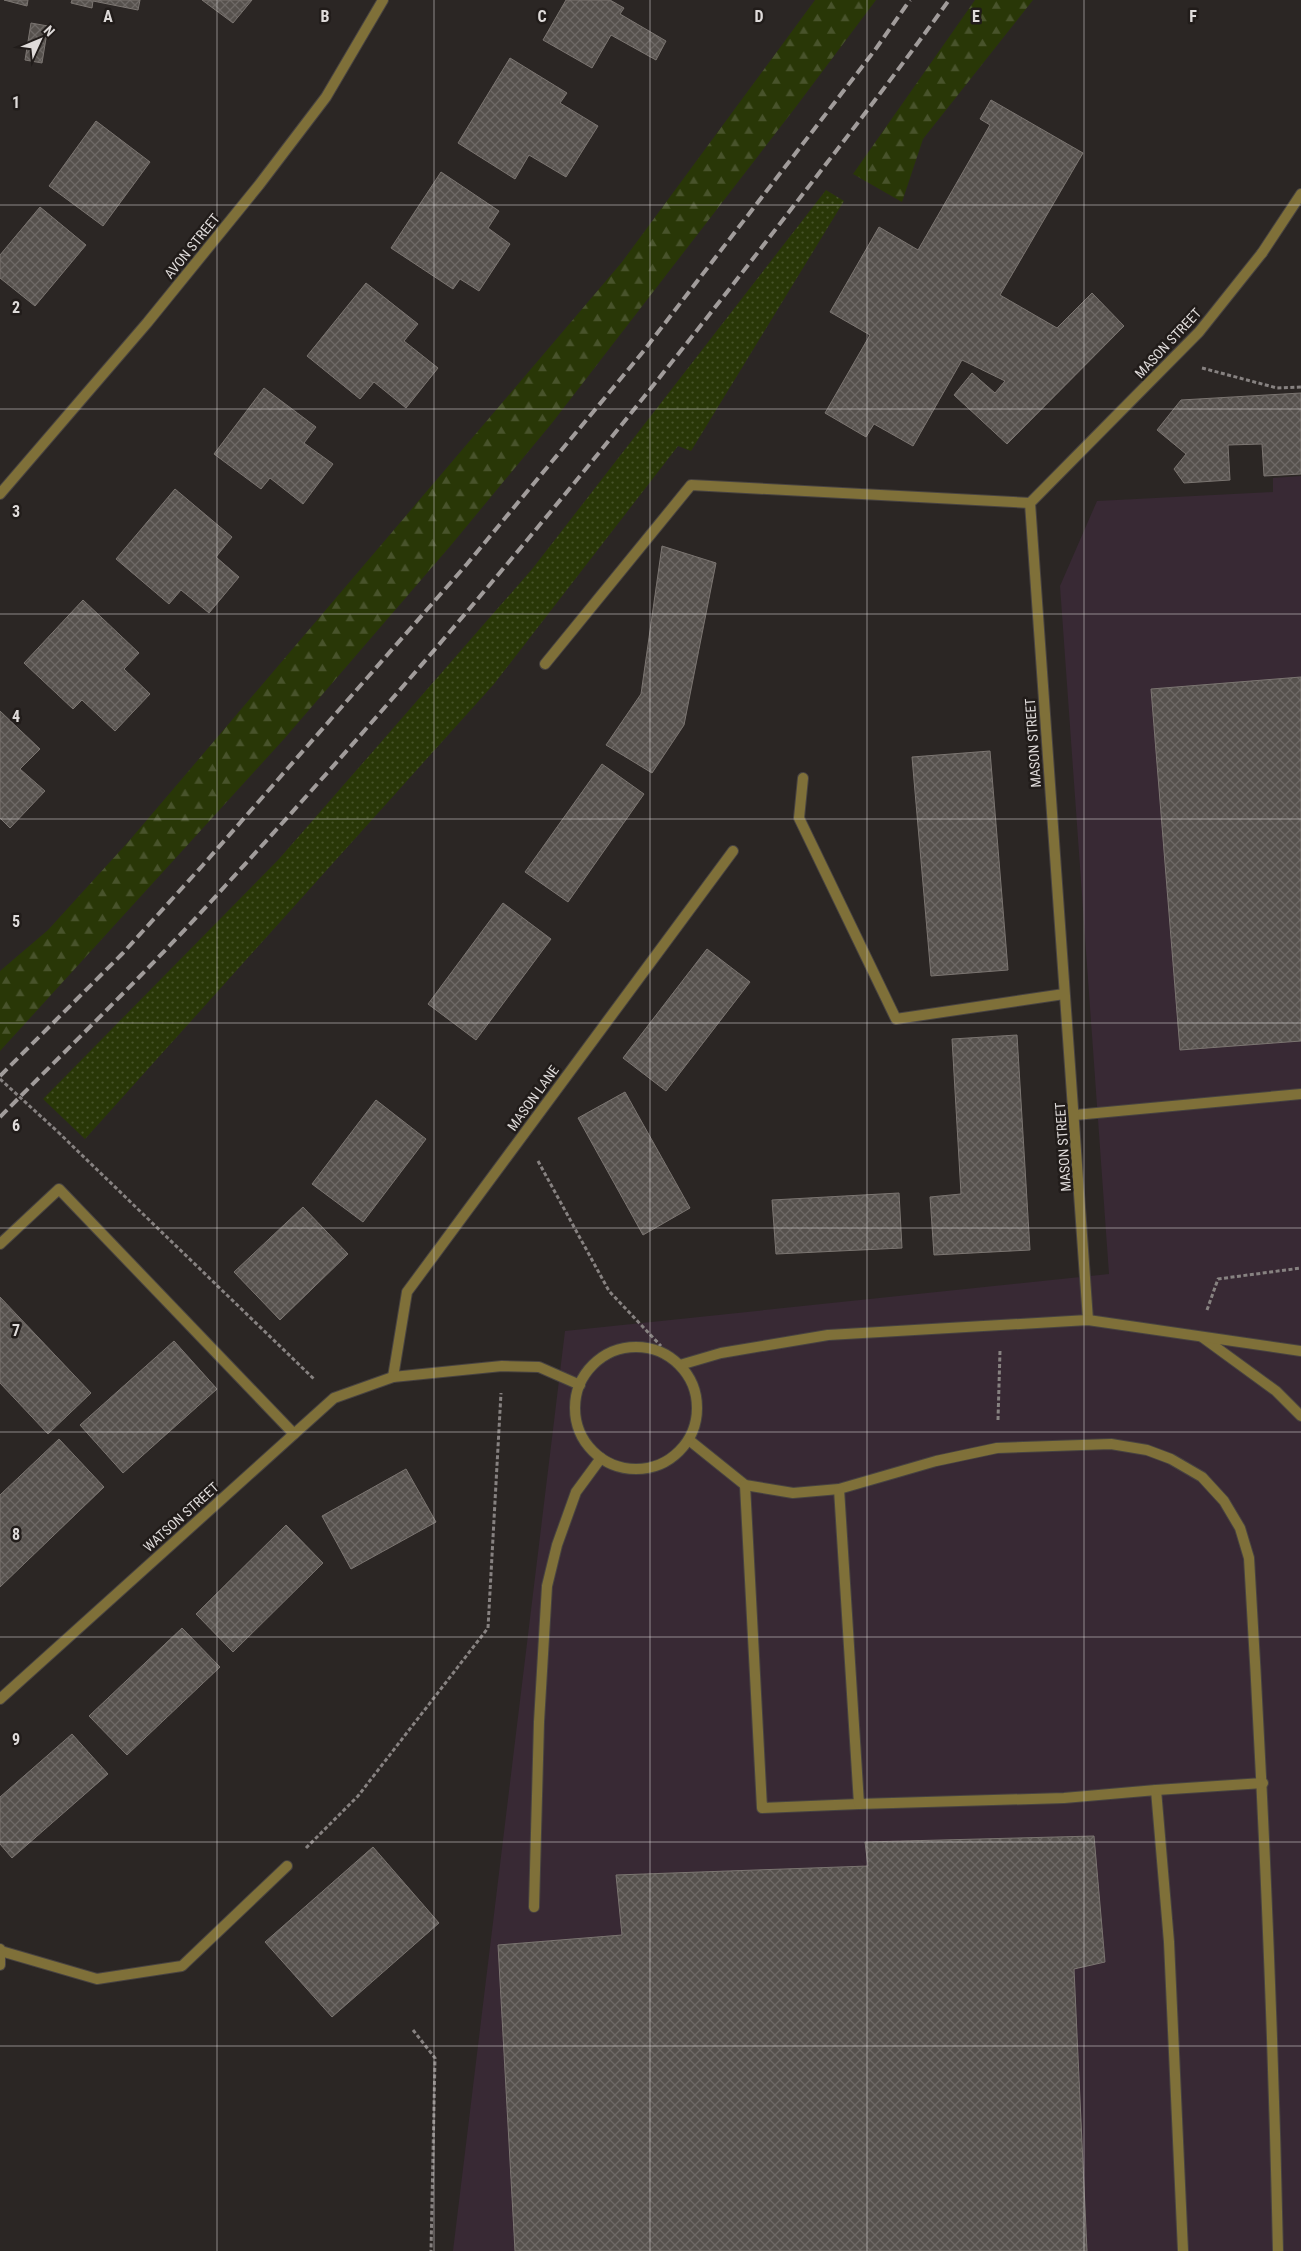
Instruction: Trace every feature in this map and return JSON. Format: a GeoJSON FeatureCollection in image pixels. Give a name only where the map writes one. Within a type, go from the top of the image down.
{"type":"FeatureCollection","features":[{"type":"Feature","properties":{"kind":"street","name":"AVON STREET"},"geometry":{"type":"LineString","coordinates":[[0,494],[147,323],[259,185],[326,97],[383,0]]}},
{"type":"Feature","properties":{"kind":"street","name":"MASON STREET"},"geometry":{"type":"LineString","coordinates":[[1088,1320],[1075,1115],[1064,994],[1030,503],[1199,332],[1262,253],[1301,194]]}},
{"type":"Feature","properties":{"kind":"street"},"geometry":{"type":"LineString","coordinates":[[545,664],[691,485],[1030,503]]}},
{"type":"Feature","properties":{"kind":"street"},"geometry":{"type":"LineString","coordinates":[[803,778],[799,818],[896,1019],[1064,994]]}},
{"type":"Feature","properties":{"kind":"street","name":"MASON LANE"},"geometry":{"type":"LineString","coordinates":[[393,1377],[407,1292],[733,850]]}},
{"type":"Feature","properties":{"kind":"street"},"geometry":{"type":"LineString","coordinates":[[1075,1115],[1301,1094]]}},
{"type":"Feature","properties":{"kind":"street"},"geometry":{"type":"LineString","coordinates":[[0,1244],[59,1189],[294,1434]]}},
{"type":"Feature","properties":{"kind":"street"},"geometry":{"type":"LineString","coordinates":[[680,1365],[721,1353],[828,1335],[1088,1320],[1301,1351]]}},
{"type":"Feature","properties":{"kind":"street"},"geometry":{"type":"LineString","coordinates":[[1199,1335],[1276,1391],[1301,1416]]}},
{"type":"Feature","properties":{"kind":"street"},"geometry":{"type":"LineString","coordinates":[[624,1348],[644,1348],[663,1353],[680,1365],[692,1381],[697,1401],[696,1421],[689,1440],[676,1455],[659,1465],[639,1470],[618,1467],[601,1458],[586,1444],[578,1425],[575,1405],[580,1385],[590,1368],[605,1355],[624,1348]]}},
{"type":"Feature","properties":{"kind":"street","name":"WATSON STREET"},"geometry":{"type":"LineString","coordinates":[[0,1699],[334,1398],[393,1377],[502,1366],[539,1367],[580,1385]]}},
{"type":"Feature","properties":{"kind":"street"},"geometry":{"type":"LineString","coordinates":[[689,1440],[745,1485],[793,1493],[839,1489],[936,1462],[997,1448],[1111,1444],[1147,1450],[1172,1459],[1202,1477],[1224,1501],[1240,1528],[1249,1558],[1263,1783],[1278,2251]]}},
{"type":"Feature","properties":{"kind":"street"},"geometry":{"type":"LineString","coordinates":[[534,1907],[539,1722],[547,1586],[557,1544],[576,1492],[601,1458]]}},
{"type":"Feature","properties":{"kind":"street"},"geometry":{"type":"LineString","coordinates":[[745,1485],[762,1808],[1064,1798],[1263,1783]]}},
{"type":"Feature","properties":{"kind":"street"},"geometry":{"type":"LineString","coordinates":[[839,1489],[859,1804]]}},
{"type":"Feature","properties":{"kind":"street"},"geometry":{"type":"LineString","coordinates":[[1156,1790],[1169,1942],[1183,2251]]}},
{"type":"Feature","properties":{"kind":"street"},"geometry":{"type":"LineString","coordinates":[[0,1965],[1,1950],[97,1979],[182,1966],[287,1866]]}},
{"type":"Feature","properties":{"kind":"path"},"geometry":{"type":"LineString","coordinates":[[1171,361],[1277,388],[1301,387]]}},
{"type":"Feature","properties":{"kind":"path"},"geometry":{"type":"LineString","coordinates":[[0,1079],[58,1132],[334,1398]]}},
{"type":"Feature","properties":{"kind":"path"},"geometry":{"type":"LineString","coordinates":[[524,1134],[609,1291],[680,1365]]}},
{"type":"Feature","properties":{"kind":"path"},"geometry":{"type":"LineString","coordinates":[[1199,1335],[1218,1279],[1301,1268]]}},
{"type":"Feature","properties":{"kind":"path"},"geometry":{"type":"LineString","coordinates":[[997,1448],[1001,1326]]}},
{"type":"Feature","properties":{"kind":"path"},"geometry":{"type":"LineString","coordinates":[[287,1866],[358,1796],[488,1628],[502,1366]]}},
{"type":"Feature","properties":{"kind":"path"},"geometry":{"type":"LineString","coordinates":[[414,2030],[435,2058],[431,2251]]}},
{"type":"Feature","properties":{"kind":"shaded area"},"geometry":{"type":"Polygon","coordinates":[[[1301,476],[1301,2251],[453,2251],[565,1331],[1109,1274],[1060,586],[1097,501],[1273,492],[1273,478],[1301,476]]]}},
{"type":"Feature","properties":{"kind":"green space"},"geometry":{"type":"Polygon","coordinates":[[[815,0],[876,0],[552,423],[452,544],[284,739],[0,1051],[0,971],[48,930],[129,841],[622,262],[815,0]]]}},
{"type":"Feature","properties":{"kind":"green space"},"geometry":{"type":"Polygon","coordinates":[[[975,0],[1033,0],[923,139],[902,202],[853,174],[975,0]]]}},
{"type":"Feature","properties":{"kind":"green space"},"geometry":{"type":"Polygon","coordinates":[[[826,190],[844,201],[691,451],[678,446],[494,684],[85,1139],[43,1099],[279,859],[533,568],[826,190]]]}},
{"type":"Feature","properties":{"kind":"building"},"geometry":{"type":"Polygon","coordinates":[[[4,0],[28,0],[27,6],[4,0]]]}},
{"type":"Feature","properties":{"kind":"building"},"geometry":{"type":"Polygon","coordinates":[[[72,0],[140,0],[138,10],[93,1],[92,8],[71,3],[72,0]]]}},
{"type":"Feature","properties":{"kind":"building"},"geometry":{"type":"Polygon","coordinates":[[[202,0],[252,0],[233,23],[202,0]]]}},
{"type":"Feature","properties":{"kind":"building"},"geometry":{"type":"Polygon","coordinates":[[[566,0],[610,0],[624,8],[620,14],[666,41],[656,60],[611,35],[592,68],[543,40],[566,0]]]}},
{"type":"Feature","properties":{"kind":"building"},"geometry":{"type":"Polygon","coordinates":[[[31,23],[48,26],[42,63],[25,60],[31,23]]]}},
{"type":"Feature","properties":{"kind":"building"},"geometry":{"type":"Polygon","coordinates":[[[510,58],[567,93],[560,103],[598,126],[566,177],[529,155],[515,179],[458,143],[510,58]]]}},
{"type":"Feature","properties":{"kind":"building"},"geometry":{"type":"Polygon","coordinates":[[[991,100],[1083,153],[1000,295],[1057,328],[1092,293],[1124,326],[1007,444],[954,395],[972,373],[995,393],[1005,381],[962,360],[913,446],[874,424],[866,437],[825,413],[870,335],[830,312],[879,227],[918,250],[990,125],[980,119],[991,100]]]}},
{"type":"Feature","properties":{"kind":"building"},"geometry":{"type":"Polygon","coordinates":[[[96,121],[150,162],[103,226],[49,186],[96,121]]]}},
{"type":"Feature","properties":{"kind":"building"},"geometry":{"type":"Polygon","coordinates":[[[441,172],[499,211],[488,228],[510,244],[479,291],[460,279],[453,289],[391,248],[441,172]]]}},
{"type":"Feature","properties":{"kind":"building"},"geometry":{"type":"Polygon","coordinates":[[[40,207],[86,245],[35,306],[0,278],[0,255],[40,207]]]}},
{"type":"Feature","properties":{"kind":"building"},"geometry":{"type":"Polygon","coordinates":[[[366,283],[418,324],[404,341],[438,368],[406,408],[374,382],[360,399],[307,356],[366,283]]]}},
{"type":"Feature","properties":{"kind":"building"},"geometry":{"type":"Polygon","coordinates":[[[264,388],[316,427],[304,443],[333,464],[303,504],[270,478],[261,489],[214,454],[264,388]]]}},
{"type":"Feature","properties":{"kind":"building"},"geometry":{"type":"Polygon","coordinates":[[[1301,393],[1301,474],[1264,476],[1262,444],[1228,445],[1230,480],[1184,483],[1174,469],[1186,454],[1157,430],[1181,400],[1301,393]]]}},
{"type":"Feature","properties":{"kind":"building"},"geometry":{"type":"Polygon","coordinates":[[[175,489],[232,537],[216,557],[239,577],[209,613],[181,590],[169,604],[116,559],[175,489]]]}},
{"type":"Feature","properties":{"kind":"building"},"geometry":{"type":"Polygon","coordinates":[[[662,546],[716,563],[684,725],[652,773],[606,745],[641,694],[662,546]]]}},
{"type":"Feature","properties":{"kind":"building"},"geometry":{"type":"Polygon","coordinates":[[[83,600],[139,653],[124,669],[150,694],[115,731],[82,700],[73,709],[24,663],[83,600]]]}},
{"type":"Feature","properties":{"kind":"building"},"geometry":{"type":"Polygon","coordinates":[[[1301,677],[1301,1041],[1180,1050],[1151,689],[1301,677]]]}},
{"type":"Feature","properties":{"kind":"building"},"geometry":{"type":"Polygon","coordinates":[[[0,711],[40,749],[20,769],[45,791],[10,828],[0,818],[0,711]]]}},
{"type":"Feature","properties":{"kind":"building"},"geometry":{"type":"Polygon","coordinates":[[[990,751],[1008,970],[931,976],[912,757],[990,751]]]}},
{"type":"Feature","properties":{"kind":"building"},"geometry":{"type":"Polygon","coordinates":[[[602,764],[644,794],[568,902],[525,872],[602,764]]]}},
{"type":"Feature","properties":{"kind":"building"},"geometry":{"type":"Polygon","coordinates":[[[503,903],[551,939],[476,1040],[428,1004],[503,903]]]}},
{"type":"Feature","properties":{"kind":"building"},"geometry":{"type":"Polygon","coordinates":[[[707,949],[750,982],[666,1091],[623,1058],[707,949]]]}},
{"type":"Feature","properties":{"kind":"building"},"geometry":{"type":"Polygon","coordinates":[[[1017,1035],[1030,1250],[934,1255],[930,1197],[961,1194],[952,1039],[1017,1035]]]}},
{"type":"Feature","properties":{"kind":"building"},"geometry":{"type":"Polygon","coordinates":[[[625,1092],[690,1208],[643,1235],[578,1118],[625,1092]]]}},
{"type":"Feature","properties":{"kind":"building"},"geometry":{"type":"Polygon","coordinates":[[[376,1100],[426,1139],[363,1222],[312,1184],[376,1100]]]}},
{"type":"Feature","properties":{"kind":"building"},"geometry":{"type":"Polygon","coordinates":[[[899,1193],[902,1248],[776,1254],[772,1200],[899,1193]]]}},
{"type":"Feature","properties":{"kind":"building"},"geometry":{"type":"Polygon","coordinates":[[[303,1207],[348,1254],[280,1320],[234,1272],[303,1207]]]}},
{"type":"Feature","properties":{"kind":"building"},"geometry":{"type":"Polygon","coordinates":[[[0,1297],[91,1393],[48,1434],[0,1383],[0,1297]]]}},
{"type":"Feature","properties":{"kind":"building"},"geometry":{"type":"Polygon","coordinates":[[[174,1341],[217,1389],[123,1473],[80,1425],[174,1341]]]}},
{"type":"Feature","properties":{"kind":"building"},"geometry":{"type":"Polygon","coordinates":[[[59,1439],[104,1487],[0,1587],[0,1495],[59,1439]]]}},
{"type":"Feature","properties":{"kind":"building"},"geometry":{"type":"Polygon","coordinates":[[[406,1469],[436,1522],[351,1569],[322,1516],[406,1469]]]}},
{"type":"Feature","properties":{"kind":"building"},"geometry":{"type":"Polygon","coordinates":[[[286,1525],[323,1563],[233,1652],[196,1614],[286,1525]]]}},
{"type":"Feature","properties":{"kind":"building"},"geometry":{"type":"Polygon","coordinates":[[[182,1628],[220,1667],[127,1755],[89,1716],[182,1628]]]}},
{"type":"Feature","properties":{"kind":"building"},"geometry":{"type":"Polygon","coordinates":[[[72,1734],[108,1774],[12,1858],[0,1844],[0,1797],[72,1734]]]}},
{"type":"Feature","properties":{"kind":"building"},"geometry":{"type":"Polygon","coordinates":[[[1094,1836],[1105,1962],[1074,1969],[1087,2251],[515,2251],[498,1945],[622,1935],[616,1875],[868,1866],[865,1842],[1094,1836]]]}},
{"type":"Feature","properties":{"kind":"building"},"geometry":{"type":"Polygon","coordinates":[[[373,1847],[439,1923],[332,2017],[265,1942],[373,1847]]]}},
{"type":"Feature","properties":{"kind":"railway"},"geometry":{"type":"LineString","coordinates":[[0,1076],[123,953],[203,865],[467,564],[642,353],[875,50],[910,0]]}},
{"type":"Feature","properties":{"kind":"railway"},"geometry":{"type":"LineString","coordinates":[[0,1117],[199,915],[365,730],[501,572],[698,329],[857,124],[949,0]]}}]}
